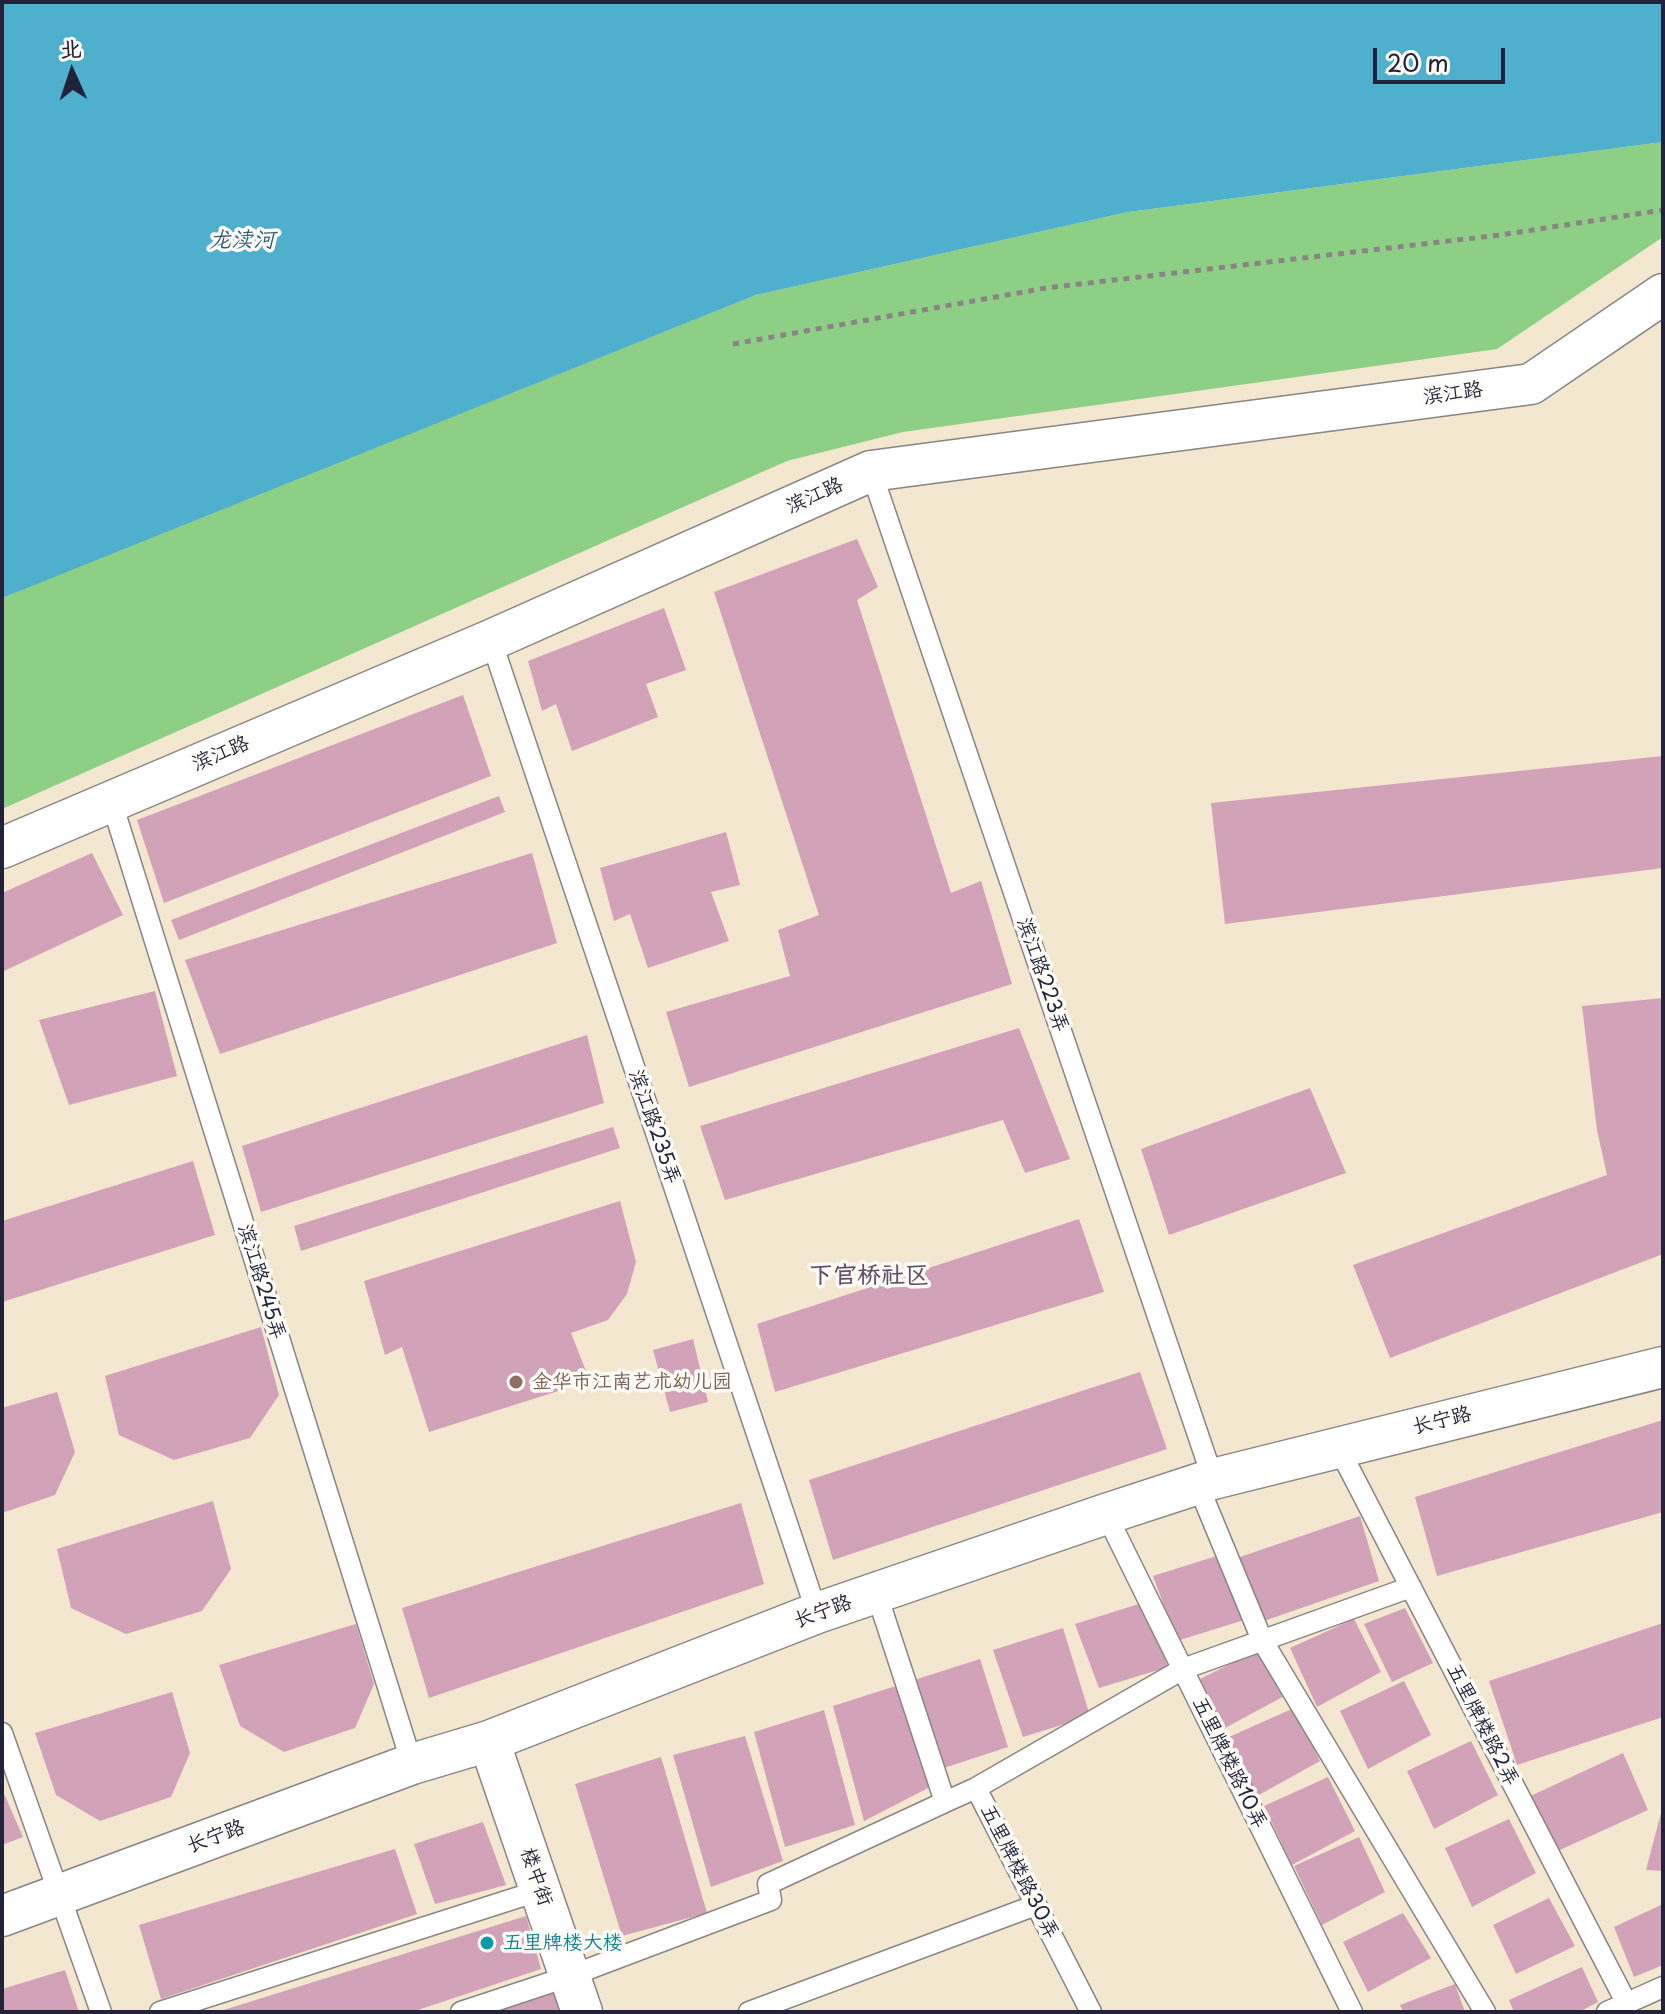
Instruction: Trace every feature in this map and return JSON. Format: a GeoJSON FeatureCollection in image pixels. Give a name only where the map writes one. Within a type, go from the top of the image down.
{"type":"FeatureCollection","features":[{"type":"Feature","properties":{"kind":"street","name":"滨江路"},"geometry":{"type":"LineString","coordinates":[[2,848],[491,640],[871,471],[1531,384],[1663,294]]}},
{"type":"Feature","properties":{"kind":"street","name":"长宁路"},"geometry":{"type":"LineString","coordinates":[[2,1916],[412,1764],[489,1741],[817,1613],[1106,1514],[1205,1482],[1663,1367]]}},
{"type":"Feature","properties":{"kind":"street","name":"楼中街"},"geometry":{"type":"LineString","coordinates":[[489,1741],[576,1994]]}},
{"type":"Feature","properties":{"kind":"lane","name":"滨江路223弄"},"geometry":{"type":"LineString","coordinates":[[871,471],[1205,1482],[1262,1640],[1485,2012]]}},
{"type":"Feature","properties":{"kind":"lane","name":"滨江路235弄"},"geometry":{"type":"LineString","coordinates":[[491,640],[817,1613]]}},
{"type":"Feature","properties":{"kind":"lane","name":"滨江路245弄"},"geometry":{"type":"LineString","coordinates":[[111,800],[412,1764]]}},
{"type":"Feature","properties":{"kind":"lane","name":"五里牌楼路2弄"},"geometry":{"type":"LineString","coordinates":[[1338,1447],[1411,1587],[1617,2007]]}},
{"type":"Feature","properties":{"kind":"lane","name":"五里牌楼路10弄"},"geometry":{"type":"LineString","coordinates":[[1106,1514],[1352,2012]]}},
{"type":"Feature","properties":{"kind":"lane"},"geometry":{"type":"LineString","coordinates":[[976,1788],[1183,1669],[1411,1587]]}},
{"type":"Feature","properties":{"kind":"lane"},"geometry":{"type":"LineString","coordinates":[[876,1592],[945,1802]]}},
{"type":"Feature","properties":{"kind":"lane"},"geometry":{"type":"LineString","coordinates":[[2,1733],[101,2012]]}},
{"type":"Feature","properties":{"kind":"lane","name":"五里牌楼路30弄"},"geometry":{"type":"LineString","coordinates":[[576,1994],[771,1900],[768,1884],[976,1788],[1091,2012]]}},
{"type":"Feature","properties":{"kind":"lane"},"geometry":{"type":"LineString","coordinates":[[160,2012],[541,1890]]}},
{"type":"Feature","properties":{"kind":"lane"},"geometry":{"type":"LineString","coordinates":[[749,2012],[1036,1905]]}},
{"type":"Feature","properties":{"kind":"lane"},"geometry":{"type":"LineString","coordinates":[[1617,2007],[1663,1987]]}},
{"type":"Feature","properties":{"kind":"lane"},"geometry":{"type":"LineString","coordinates":[[461,2012],[576,1994]]}},
{"type":"Feature","properties":{"kind":"path"},"geometry":{"type":"LineString","coordinates":[[733,344],[1046,288],[1485,237],[1663,210]]}},
{"type":"Feature","properties":{"kind":"green space"},"geometry":{"type":"Polygon","coordinates":[[[1663,142],[1663,237],[1497,349],[903,432],[787,461],[2,809],[2,598],[29,586],[756,295],[1128,212],[1663,142]]]}},
{"type":"Feature","properties":{"kind":"water","name":"龙渎河"},"geometry":{"type":"Polygon","coordinates":[[[2,2],[1663,2],[1663,142],[1128,212],[756,295],[2,598],[2,2]]]}},
{"type":"Feature","properties":{"kind":"building"},"geometry":{"type":"Polygon","coordinates":[[[857,539],[878,587],[857,600],[951,893],[981,881],[1012,984],[689,1087],[666,1012],[790,976],[778,930],[819,915],[714,592],[857,539]]]}},
{"type":"Feature","properties":{"kind":"building"},"geometry":{"type":"Polygon","coordinates":[[[664,608],[686,670],[646,684],[658,717],[572,751],[556,704],[542,711],[528,661],[664,608]]]}},
{"type":"Feature","properties":{"kind":"building"},"geometry":{"type":"Polygon","coordinates":[[[463,695],[491,776],[164,903],[137,820],[463,695]]]}},
{"type":"Feature","properties":{"kind":"building"},"geometry":{"type":"Polygon","coordinates":[[[1663,756],[1663,868],[1225,924],[1211,803],[1663,756]]]}},
{"type":"Feature","properties":{"kind":"building"},"geometry":{"type":"Polygon","coordinates":[[[499,796],[505,812],[179,940],[171,920],[499,796]]]}},
{"type":"Feature","properties":{"kind":"building"},"geometry":{"type":"Polygon","coordinates":[[[726,832],[740,885],[711,892],[729,941],[648,968],[630,914],[614,921],[600,868],[726,832]]]}},
{"type":"Feature","properties":{"kind":"building"},"geometry":{"type":"Polygon","coordinates":[[[92,853],[123,915],[2,972],[2,893],[92,853]]]}},
{"type":"Feature","properties":{"kind":"building"},"geometry":{"type":"Polygon","coordinates":[[[532,853],[557,943],[220,1054],[185,960],[532,853]]]}},
{"type":"Feature","properties":{"kind":"building"},"geometry":{"type":"Polygon","coordinates":[[[155,991],[177,1076],[69,1105],[39,1020],[155,991]]]}},
{"type":"Feature","properties":{"kind":"building"},"geometry":{"type":"Polygon","coordinates":[[[1663,998],[1663,1254],[1390,1358],[1353,1265],[1607,1175],[1597,1130],[1582,1006],[1663,998]]]}},
{"type":"Feature","properties":{"kind":"building"},"geometry":{"type":"Polygon","coordinates":[[[1019,1028],[1070,1159],[1025,1173],[1003,1120],[725,1200],[700,1126],[1019,1028]]]}},
{"type":"Feature","properties":{"kind":"building"},"geometry":{"type":"Polygon","coordinates":[[[587,1035],[604,1103],[261,1212],[242,1146],[587,1035]]]}},
{"type":"Feature","properties":{"kind":"building"},"geometry":{"type":"Polygon","coordinates":[[[1310,1088],[1346,1173],[1169,1235],[1141,1149],[1310,1088]]]}},
{"type":"Feature","properties":{"kind":"building"},"geometry":{"type":"Polygon","coordinates":[[[613,1127],[620,1148],[301,1251],[294,1226],[613,1127]]]}},
{"type":"Feature","properties":{"kind":"building"},"geometry":{"type":"Polygon","coordinates":[[[193,1161],[215,1235],[2,1302],[2,1221],[193,1161]]]}},
{"type":"Feature","properties":{"kind":"building"},"geometry":{"type":"Polygon","coordinates":[[[620,1201],[636,1262],[627,1294],[608,1320],[571,1333],[590,1381],[429,1432],[402,1347],[385,1355],[364,1281],[620,1201]]]}},
{"type":"Feature","properties":{"kind":"building"},"geometry":{"type":"Polygon","coordinates":[[[1079,1219],[1104,1292],[775,1392],[757,1324],[1079,1219]]]}},
{"type":"Feature","properties":{"kind":"building"},"geometry":{"type":"Polygon","coordinates":[[[261,1327],[279,1395],[250,1438],[174,1460],[119,1435],[105,1376],[261,1327]]]}},
{"type":"Feature","properties":{"kind":"building"},"geometry":{"type":"Polygon","coordinates":[[[693,1339],[708,1402],[670,1412],[653,1350],[693,1339]]]}},
{"type":"Feature","properties":{"kind":"building"},"geometry":{"type":"Polygon","coordinates":[[[1140,1372],[1167,1449],[833,1560],[809,1480],[1140,1372]]]}},
{"type":"Feature","properties":{"kind":"building"},"geometry":{"type":"Polygon","coordinates":[[[57,1392],[75,1452],[55,1495],[2,1513],[2,1408],[57,1392]]]}},
{"type":"Feature","properties":{"kind":"building"},"geometry":{"type":"Polygon","coordinates":[[[1663,1420],[1663,1512],[1437,1576],[1415,1497],[1663,1420]]]}},
{"type":"Feature","properties":{"kind":"building"},"geometry":{"type":"Polygon","coordinates":[[[213,1501],[231,1569],[202,1611],[126,1634],[71,1608],[57,1549],[213,1501]]]}},
{"type":"Feature","properties":{"kind":"building"},"geometry":{"type":"Polygon","coordinates":[[[741,1503],[764,1584],[429,1698],[402,1608],[741,1503]]]}},
{"type":"Feature","properties":{"kind":"building"},"geometry":{"type":"Polygon","coordinates":[[[1360,1516],[1379,1581],[1264,1621],[1240,1557],[1360,1516]]]}},
{"type":"Feature","properties":{"kind":"building"},"geometry":{"type":"Polygon","coordinates":[[[1223,1554],[1247,1619],[1177,1641],[1153,1576],[1223,1554]]]}},
{"type":"Feature","properties":{"kind":"building"},"geometry":{"type":"Polygon","coordinates":[[[1145,1602],[1168,1667],[1099,1688],[1075,1624],[1145,1602]]]}},
{"type":"Feature","properties":{"kind":"building"},"geometry":{"type":"Polygon","coordinates":[[[1405,1608],[1433,1663],[1392,1682],[1364,1624],[1405,1608]]]}},
{"type":"Feature","properties":{"kind":"building"},"geometry":{"type":"Polygon","coordinates":[[[1354,1619],[1381,1672],[1317,1707],[1290,1648],[1354,1619]]]}},
{"type":"Feature","properties":{"kind":"building"},"geometry":{"type":"Polygon","coordinates":[[[1663,1623],[1663,1717],[1517,1765],[1489,1681],[1663,1623]]]}},
{"type":"Feature","properties":{"kind":"building"},"geometry":{"type":"Polygon","coordinates":[[[356,1624],[374,1684],[355,1728],[284,1752],[240,1726],[219,1665],[356,1624]]]}},
{"type":"Feature","properties":{"kind":"building"},"geometry":{"type":"Polygon","coordinates":[[[1063,1628],[1090,1716],[1023,1737],[993,1650],[1063,1628]]]}},
{"type":"Feature","properties":{"kind":"building"},"geometry":{"type":"Polygon","coordinates":[[[1260,1649],[1288,1694],[1225,1728],[1200,1679],[1260,1649]]]}},
{"type":"Feature","properties":{"kind":"building"},"geometry":{"type":"Polygon","coordinates":[[[980,1659],[1008,1747],[941,1769],[911,1681],[980,1659]]]}},
{"type":"Feature","properties":{"kind":"building"},"geometry":{"type":"Polygon","coordinates":[[[1404,1681],[1431,1735],[1368,1769],[1340,1711],[1404,1681]]]}},
{"type":"Feature","properties":{"kind":"building"},"geometry":{"type":"Polygon","coordinates":[[[902,1684],[932,1786],[864,1821],[833,1706],[902,1684]]]}},
{"type":"Feature","properties":{"kind":"building"},"geometry":{"type":"Polygon","coordinates":[[[172,1692],[190,1753],[171,1797],[100,1821],[56,1795],[35,1733],[172,1692]]]}},
{"type":"Feature","properties":{"kind":"building"},"geometry":{"type":"Polygon","coordinates":[[[1294,1708],[1320,1761],[1257,1796],[1229,1737],[1294,1708]]]}},
{"type":"Feature","properties":{"kind":"building"},"geometry":{"type":"Polygon","coordinates":[[[824,1710],[855,1825],[785,1847],[754,1732],[824,1710]]]}},
{"type":"Feature","properties":{"kind":"building"},"geometry":{"type":"Polygon","coordinates":[[[745,1736],[783,1861],[711,1887],[673,1755],[745,1736]]]}},
{"type":"Feature","properties":{"kind":"building"},"geometry":{"type":"Polygon","coordinates":[[[1471,1741],[1498,1795],[1434,1829],[1407,1771],[1471,1741]]]}},
{"type":"Feature","properties":{"kind":"building"},"geometry":{"type":"Polygon","coordinates":[[[1623,1753],[1648,1810],[1551,1854],[1524,1799],[1623,1753]]]}},
{"type":"Feature","properties":{"kind":"building"},"geometry":{"type":"Polygon","coordinates":[[[661,1757],[707,1913],[622,1936],[575,1784],[661,1757]]]}},
{"type":"Feature","properties":{"kind":"building"},"geometry":{"type":"Polygon","coordinates":[[[1328,1777],[1355,1831],[1292,1865],[1264,1806],[1328,1777]]]}},
{"type":"Feature","properties":{"kind":"building"},"geometry":{"type":"Polygon","coordinates":[[[2,1789],[23,1837],[2,1845],[2,1789]]]}},
{"type":"Feature","properties":{"kind":"building"},"geometry":{"type":"Polygon","coordinates":[[[1662,1809],[1663,1871],[1646,1870],[1662,1809]]]}},
{"type":"Feature","properties":{"kind":"building"},"geometry":{"type":"Polygon","coordinates":[[[1509,1819],[1536,1873],[1472,1907],[1445,1848],[1509,1819]]]}},
{"type":"Feature","properties":{"kind":"building"},"geometry":{"type":"Polygon","coordinates":[[[483,1822],[506,1885],[435,1904],[414,1844],[483,1822]]]}},
{"type":"Feature","properties":{"kind":"building"},"geometry":{"type":"Polygon","coordinates":[[[1359,1837],[1385,1892],[1322,1925],[1294,1866],[1359,1837]]]}},
{"type":"Feature","properties":{"kind":"building"},"geometry":{"type":"Polygon","coordinates":[[[395,1849],[417,1914],[161,1999],[139,1925],[395,1849]]]}},
{"type":"Feature","properties":{"kind":"building"},"geometry":{"type":"Polygon","coordinates":[[[1549,1898],[1575,1946],[1516,1974],[1493,1925],[1549,1898]]]}},
{"type":"Feature","properties":{"kind":"building"},"geometry":{"type":"Polygon","coordinates":[[[1663,1904],[1663,1965],[1634,1977],[1614,1927],[1663,1904]]]}},
{"type":"Feature","properties":{"kind":"building"},"geometry":{"type":"Polygon","coordinates":[[[1403,1913],[1431,1958],[1368,1992],[1343,1942],[1403,1913]]]}},
{"type":"Feature","properties":{"kind":"building","name":"五里牌楼大楼"},"geometry":{"type":"Polygon","coordinates":[[[526,1916],[541,1969],[412,2012],[217,2012],[526,1916]]]}},
{"type":"Feature","properties":{"kind":"building"},"geometry":{"type":"Polygon","coordinates":[[[1582,1967],[1598,2002],[1579,2012],[1514,2012],[1509,2000],[1582,1967]]]}},
{"type":"Feature","properties":{"kind":"building"},"geometry":{"type":"Polygon","coordinates":[[[65,1970],[79,2012],[2,2012],[2,1989],[65,1970]]]}},
{"type":"Feature","properties":{"kind":"building"},"geometry":{"type":"Polygon","coordinates":[[[553,1984],[564,2012],[487,2012],[553,1984]]]}},
{"type":"Feature","properties":{"kind":"building"},"geometry":{"type":"Polygon","coordinates":[[[1455,1984],[1465,2012],[1403,2012],[1400,2005],[1455,1984]]]}},
{"type":"Feature","properties":{"kind":"place","name":"金华市江南艺术幼儿园"},"geometry":{"type":"Point","coordinates":[516,1382]}},
{"type":"Feature","properties":{"kind":"place","name":"五里牌楼大楼"},"geometry":{"type":"Point","coordinates":[487,1943]}},
{"type":"Feature","properties":{"kind":"district","name":"下官桥社区"},"geometry":{"type":"Point","coordinates":[869,1276]}}]}
